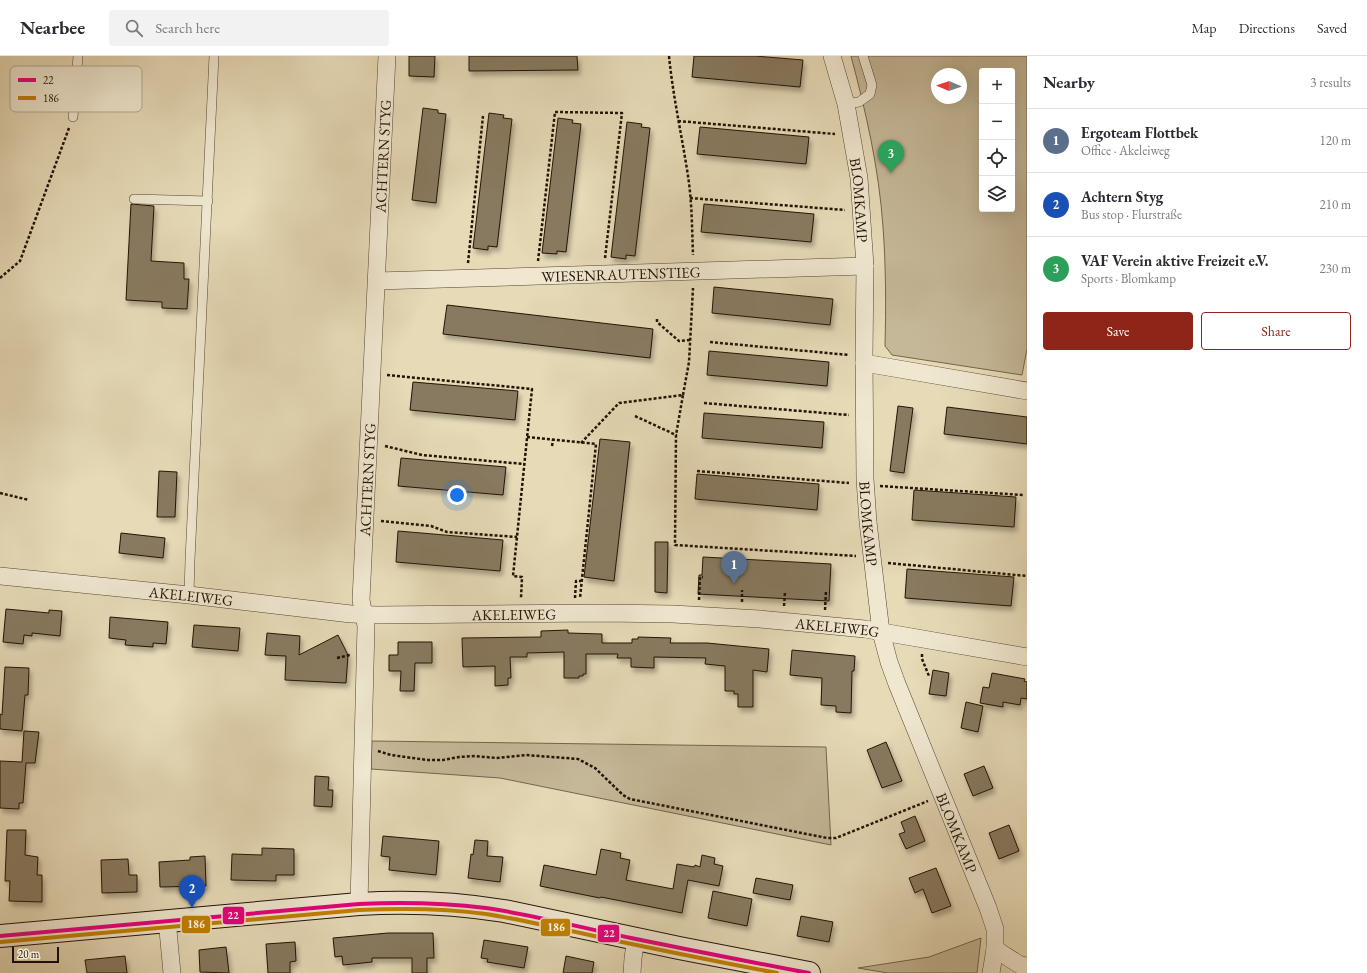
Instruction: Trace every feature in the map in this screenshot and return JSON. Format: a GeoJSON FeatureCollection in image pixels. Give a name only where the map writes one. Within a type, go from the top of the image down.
{"type":"FeatureCollection","features":[{"type":"Feature","properties":{"kind":"street","name":"ACHTERN STYG"},"geometry":{"type":"LineString","coordinates":[[359,904],[366,626],[361,600],[387,56]]}},
{"type":"Feature","properties":{"kind":"street","name":"BLOMKAMP"},"geometry":{"type":"LineString","coordinates":[[832,56],[846,104],[859,178],[862,211],[865,266],[865,416],[857,484],[872,557],[881,632],[897,684],[988,908],[995,929],[995,949],[991,973]]}},
{"type":"Feature","properties":{"kind":"street","name":"WIESENRAUTENSTIEG"},"geometry":{"type":"LineString","coordinates":[[377,281],[865,266]]}},
{"type":"Feature","properties":{"kind":"street"},"geometry":{"type":"LineString","coordinates":[[864,360],[1027,391]]}},
{"type":"Feature","properties":{"kind":"street","name":"AKELEIWEG"},"geometry":{"type":"LineString","coordinates":[[0,576],[363,614],[673,614],[768,620],[865,629],[1027,657]]}},
{"type":"Feature","properties":{"kind":"street"},"geometry":{"type":"LineString","coordinates":[[0,936],[359,904],[418,903],[482,908],[809,973]]}},
{"type":"Feature","properties":{"kind":"street"},"geometry":{"type":"LineString","coordinates":[[167,920],[172,973]]}},
{"type":"Feature","properties":{"kind":"street"},"geometry":{"type":"LineString","coordinates":[[632,973],[632,958],[636,939]]}},
{"type":"Feature","properties":{"kind":"street"},"geometry":{"type":"LineString","coordinates":[[995,949],[1020,965],[1027,966]]}},
{"type":"Feature","properties":{"kind":"lane"},"geometry":{"type":"LineString","coordinates":[[77,66],[78,56]]}},
{"type":"Feature","properties":{"kind":"lane"},"geometry":{"type":"LineString","coordinates":[[189,595],[214,56]]}},
{"type":"Feature","properties":{"kind":"lane"},"geometry":{"type":"LineString","coordinates":[[846,104],[858,102],[870,94],[872,85],[863,56]]}},
{"type":"Feature","properties":{"kind":"lane"},"geometry":{"type":"LineString","coordinates":[[73,112],[73,117]]}},
{"type":"Feature","properties":{"kind":"lane"},"geometry":{"type":"LineString","coordinates":[[134,199],[208,201]]}},
{"type":"Feature","properties":{"kind":"path"},"geometry":{"type":"LineString","coordinates":[[668,56],[672,89],[688,176],[693,257]]}},
{"type":"Feature","properties":{"kind":"path"},"geometry":{"type":"LineString","coordinates":[[537,268],[555,112],[622,113],[605,259]]}},
{"type":"Feature","properties":{"kind":"path"},"geometry":{"type":"LineString","coordinates":[[467,270],[483,116]]}},
{"type":"Feature","properties":{"kind":"path"},"geometry":{"type":"LineString","coordinates":[[0,278],[20,261],[73,117]]}},
{"type":"Feature","properties":{"kind":"path"},"geometry":{"type":"LineString","coordinates":[[678,121],[852,135]]}},
{"type":"Feature","properties":{"kind":"path"},"geometry":{"type":"LineString","coordinates":[[690,198],[862,211]]}},
{"type":"Feature","properties":{"kind":"path"},"geometry":{"type":"LineString","coordinates":[[693,281],[689,362],[676,436],[675,545],[872,557]]}},
{"type":"Feature","properties":{"kind":"path"},"geometry":{"type":"LineString","coordinates":[[658,319],[657,322],[679,341],[690,340]]}},
{"type":"Feature","properties":{"kind":"path"},"geometry":{"type":"LineString","coordinates":[[710,342],[864,360]]}},
{"type":"Feature","properties":{"kind":"path"},"geometry":{"type":"LineString","coordinates":[[380,374],[532,389],[513,576],[522,577],[520,604]]}},
{"type":"Feature","properties":{"kind":"path"},"geometry":{"type":"LineString","coordinates":[[581,443],[619,403],[683,395]]}},
{"type":"Feature","properties":{"kind":"path"},"geometry":{"type":"LineString","coordinates":[[704,403],[865,416]]}},
{"type":"Feature","properties":{"kind":"path"},"geometry":{"type":"LineString","coordinates":[[634,416],[676,436]]}},
{"type":"Feature","properties":{"kind":"path"},"geometry":{"type":"LineString","coordinates":[[527,437],[596,444],[580,596]]}},
{"type":"Feature","properties":{"kind":"path"},"geometry":{"type":"LineString","coordinates":[[552,446],[553,440]]}},
{"type":"Feature","properties":{"kind":"path"},"geometry":{"type":"LineString","coordinates":[[384,446],[422,455],[524,464]]}},
{"type":"Feature","properties":{"kind":"path"},"geometry":{"type":"LineString","coordinates":[[697,471],[857,484],[1023,495]]}},
{"type":"Feature","properties":{"kind":"path"},"geometry":{"type":"LineString","coordinates":[[0,493],[29,500]]}},
{"type":"Feature","properties":{"kind":"path"},"geometry":{"type":"LineString","coordinates":[[380,521],[431,526],[447,532],[517,538]]}},
{"type":"Feature","properties":{"kind":"path"},"geometry":{"type":"LineString","coordinates":[[888,563],[1027,576]]}},
{"type":"Feature","properties":{"kind":"path"},"geometry":{"type":"LineString","coordinates":[[699,606],[700,577],[703,577]]}},
{"type":"Feature","properties":{"kind":"path"},"geometry":{"type":"LineString","coordinates":[[574,604],[576,580],[581,581]]}},
{"type":"Feature","properties":{"kind":"path"},"geometry":{"type":"LineString","coordinates":[[742,590],[742,608]]}},
{"type":"Feature","properties":{"kind":"path"},"geometry":{"type":"LineString","coordinates":[[825,613],[826,591]]}},
{"type":"Feature","properties":{"kind":"path"},"geometry":{"type":"LineString","coordinates":[[784,611],[785,592]]}},
{"type":"Feature","properties":{"kind":"path"},"geometry":{"type":"LineString","coordinates":[[923,649],[922,659],[929,676]]}},
{"type":"Feature","properties":{"kind":"path"},"geometry":{"type":"LineString","coordinates":[[377,751],[391,755],[427,760],[443,760],[475,756],[496,758],[526,755],[578,759],[595,768],[623,795],[630,799],[827,838],[836,838],[932,799]]}},
{"type":"Feature","properties":{"kind":"shaded area"},"geometry":{"type":"Polygon","coordinates":[[[851,56],[1027,56],[1027,349],[1022,375],[892,355],[885,346],[886,302],[884,242],[881,205],[867,119],[851,56]]]}},
{"type":"Feature","properties":{"kind":"shaded area"},"geometry":{"type":"Polygon","coordinates":[[[372,741],[826,747],[831,845],[500,778],[371,769],[372,741]]]}},
{"type":"Feature","properties":{"kind":"shaded area"},"geometry":{"type":"Polygon","coordinates":[[[981,938],[977,973],[888,973],[858,968],[929,957],[981,938]]]}},
{"type":"Feature","properties":{"kind":"building"},"geometry":{"type":"Polygon","coordinates":[[[409,56],[435,56],[434,77],[409,76],[409,56]]]}},
{"type":"Feature","properties":{"kind":"building"},"geometry":{"type":"Polygon","coordinates":[[[469,56],[577,56],[578,70],[469,71],[469,56]]]}},
{"type":"Feature","properties":{"kind":"building"},"geometry":{"type":"Polygon","coordinates":[[[694,56],[755,56],[803,60],[800,87],[692,77],[694,56]]]}},
{"type":"Feature","properties":{"kind":"building"},"geometry":{"type":"Polygon","coordinates":[[[423,108],[438,110],[438,113],[446,114],[436,203],[412,200],[423,108]]]}},
{"type":"Feature","properties":{"kind":"building"},"geometry":{"type":"Polygon","coordinates":[[[489,113],[504,115],[503,118],[512,119],[497,247],[488,246],[488,250],[473,248],[489,113]]]}},
{"type":"Feature","properties":{"kind":"building"},"geometry":{"type":"Polygon","coordinates":[[[558,118],[573,120],[572,123],[581,124],[566,252],[557,251],[557,254],[542,253],[558,118]]]}},
{"type":"Feature","properties":{"kind":"building"},"geometry":{"type":"Polygon","coordinates":[[[627,122],[642,124],[641,127],[650,128],[635,256],[626,255],[626,259],[611,257],[627,122]]]}},
{"type":"Feature","properties":{"kind":"building"},"geometry":{"type":"Polygon","coordinates":[[[700,127],[809,137],[806,164],[697,154],[700,127]]]}},
{"type":"Feature","properties":{"kind":"building"},"geometry":{"type":"Polygon","coordinates":[[[131,204],[154,206],[151,261],[184,263],[184,279],[189,279],[187,309],[162,308],[162,302],[126,300],[131,204]]]}},
{"type":"Feature","properties":{"kind":"building"},"geometry":{"type":"Polygon","coordinates":[[[704,204],[814,214],[811,242],[701,232],[704,204]]]}},
{"type":"Feature","properties":{"kind":"building"},"geometry":{"type":"Polygon","coordinates":[[[714,287],[833,299],[830,325],[712,313],[714,287]]]}},
{"type":"Feature","properties":{"kind":"building"},"geometry":{"type":"Polygon","coordinates":[[[447,305],[653,329],[650,358],[443,334],[447,305]]]}},
{"type":"Feature","properties":{"kind":"building"},"geometry":{"type":"Polygon","coordinates":[[[709,351],[829,362],[827,386],[707,375],[709,351]]]}},
{"type":"Feature","properties":{"kind":"building"},"geometry":{"type":"Polygon","coordinates":[[[413,382],[518,391],[515,420],[410,410],[413,382]]]}},
{"type":"Feature","properties":{"kind":"building"},"geometry":{"type":"Polygon","coordinates":[[[898,406],[913,408],[904,473],[890,471],[898,406]]]}},
{"type":"Feature","properties":{"kind":"building"},"geometry":{"type":"Polygon","coordinates":[[[947,407],[1027,417],[1027,444],[944,434],[947,407]]]}},
{"type":"Feature","properties":{"kind":"building"},"geometry":{"type":"Polygon","coordinates":[[[704,413],[824,422],[822,448],[702,438],[704,413]]]}},
{"type":"Feature","properties":{"kind":"building"},"geometry":{"type":"Polygon","coordinates":[[[600,439],[630,442],[614,581],[584,577],[600,439]]]}},
{"type":"Feature","properties":{"kind":"building"},"geometry":{"type":"Polygon","coordinates":[[[401,458],[506,467],[503,495],[398,486],[401,458]]]}},
{"type":"Feature","properties":{"kind":"building"},"geometry":{"type":"Polygon","coordinates":[[[159,471],[177,472],[175,517],[157,517],[159,471]]]}},
{"type":"Feature","properties":{"kind":"building"},"geometry":{"type":"Polygon","coordinates":[[[697,474],[819,484],[817,510],[695,499],[697,474]]]}},
{"type":"Feature","properties":{"kind":"building"},"geometry":{"type":"Polygon","coordinates":[[[914,490],[1016,497],[1014,527],[912,520],[914,490]]]}},
{"type":"Feature","properties":{"kind":"building"},"geometry":{"type":"Polygon","coordinates":[[[398,531],[503,540],[500,571],[396,562],[398,531]]]}},
{"type":"Feature","properties":{"kind":"building"},"geometry":{"type":"Polygon","coordinates":[[[121,533],[165,538],[163,558],[119,553],[121,533]]]}},
{"type":"Feature","properties":{"kind":"building"},"geometry":{"type":"Polygon","coordinates":[[[655,542],[668,542],[667,593],[655,592],[655,542]]]}},
{"type":"Feature","properties":{"kind":"building"},"geometry":{"type":"Polygon","coordinates":[[[703,557],[831,564],[829,601],[698,594],[699,575],[702,575],[703,557]]]}},
{"type":"Feature","properties":{"kind":"building"},"geometry":{"type":"Polygon","coordinates":[[[907,569],[1014,577],[1011,606],[905,598],[907,569]]]}},
{"type":"Feature","properties":{"kind":"building"},"geometry":{"type":"Polygon","coordinates":[[[6,609],[49,613],[49,610],[62,611],[60,636],[32,633],[32,636],[24,635],[23,644],[3,642],[6,609]]]}},
{"type":"Feature","properties":{"kind":"building"},"geometry":{"type":"Polygon","coordinates":[[[110,617],[168,622],[166,644],[153,643],[153,647],[125,645],[126,640],[109,638],[110,617]]]}},
{"type":"Feature","properties":{"kind":"building"},"geometry":{"type":"Polygon","coordinates":[[[194,625],[240,628],[238,651],[192,647],[194,625]]]}},
{"type":"Feature","properties":{"kind":"building"},"geometry":{"type":"Polygon","coordinates":[[[568,630],[568,633],[602,634],[602,643],[632,643],[632,639],[638,639],[638,637],[671,638],[670,643],[707,643],[769,649],[767,672],[753,670],[753,707],[738,707],[738,694],[734,694],[734,691],[725,691],[725,666],[705,664],[706,658],[654,657],[654,668],[631,667],[631,658],[617,658],[618,654],[586,654],[586,674],[579,676],[579,678],[564,678],[564,652],[527,653],[527,657],[510,657],[511,678],[508,678],[508,685],[495,686],[495,666],[463,667],[462,638],[541,637],[541,631],[568,630]]]}},
{"type":"Feature","properties":{"kind":"building"},"geometry":{"type":"Polygon","coordinates":[[[267,633],[300,636],[299,655],[338,635],[348,655],[346,683],[285,680],[286,656],[265,655],[267,633]]]}},
{"type":"Feature","properties":{"kind":"building"},"geometry":{"type":"Polygon","coordinates":[[[398,642],[432,642],[432,663],[415,663],[414,691],[400,691],[401,671],[389,671],[389,655],[398,655],[398,642]]]}},
{"type":"Feature","properties":{"kind":"building"},"geometry":{"type":"Polygon","coordinates":[[[792,650],[855,656],[854,671],[852,671],[851,713],[836,712],[836,706],[821,705],[822,678],[790,675],[792,650]]]}},
{"type":"Feature","properties":{"kind":"building"},"geometry":{"type":"Polygon","coordinates":[[[5,667],[29,668],[28,695],[25,695],[22,731],[0,729],[0,714],[2,715],[5,667]]]}},
{"type":"Feature","properties":{"kind":"building"},"geometry":{"type":"Polygon","coordinates":[[[933,670],[949,673],[946,696],[929,694],[933,670]]]}},
{"type":"Feature","properties":{"kind":"building"},"geometry":{"type":"Polygon","coordinates":[[[992,673],[1025,679],[1024,681],[1027,682],[1027,699],[1021,698],[1020,705],[1003,702],[1003,707],[980,703],[983,687],[989,688],[992,673]]]}},
{"type":"Feature","properties":{"kind":"building"},"geometry":{"type":"Polygon","coordinates":[[[966,702],[983,706],[978,732],[961,728],[966,702]]]}},
{"type":"Feature","properties":{"kind":"building"},"geometry":{"type":"Polygon","coordinates":[[[24,731],[39,732],[35,763],[26,763],[23,803],[19,803],[19,809],[0,808],[0,761],[22,762],[24,731]]]}},
{"type":"Feature","properties":{"kind":"building"},"geometry":{"type":"Polygon","coordinates":[[[886,742],[902,781],[882,788],[867,750],[886,742]]]}},
{"type":"Feature","properties":{"kind":"building"},"geometry":{"type":"Polygon","coordinates":[[[984,766],[993,788],[973,796],[964,774],[984,766]]]}},
{"type":"Feature","properties":{"kind":"building"},"geometry":{"type":"Polygon","coordinates":[[[315,776],[329,777],[328,790],[333,790],[332,807],[314,806],[315,776]]]}},
{"type":"Feature","properties":{"kind":"building"},"geometry":{"type":"Polygon","coordinates":[[[915,816],[925,841],[906,849],[899,834],[905,832],[901,822],[915,816]]]}},
{"type":"Feature","properties":{"kind":"building"},"geometry":{"type":"Polygon","coordinates":[[[1009,825],[1019,851],[999,859],[989,833],[1009,825]]]}},
{"type":"Feature","properties":{"kind":"building"},"geometry":{"type":"Polygon","coordinates":[[[7,830],[26,830],[25,855],[38,857],[37,875],[42,875],[42,902],[9,901],[10,881],[5,881],[7,830]]]}},
{"type":"Feature","properties":{"kind":"building"},"geometry":{"type":"Polygon","coordinates":[[[383,836],[439,841],[436,875],[389,870],[390,857],[381,856],[383,836]]]}},
{"type":"Feature","properties":{"kind":"building"},"geometry":{"type":"Polygon","coordinates":[[[475,840],[488,841],[487,856],[503,857],[500,882],[468,878],[471,854],[473,855],[475,840]]]}},
{"type":"Feature","properties":{"kind":"building"},"geometry":{"type":"Polygon","coordinates":[[[262,848],[294,849],[294,875],[276,875],[276,881],[231,880],[232,854],[262,855],[262,848]]]}},
{"type":"Feature","properties":{"kind":"building"},"geometry":{"type":"Polygon","coordinates":[[[601,849],[621,853],[620,858],[630,860],[626,880],[673,889],[677,864],[694,867],[695,865],[700,867],[702,855],[715,858],[714,864],[723,866],[719,886],[688,880],[682,913],[540,886],[544,865],[596,875],[601,849]]]}},
{"type":"Feature","properties":{"kind":"building"},"geometry":{"type":"Polygon","coordinates":[[[205,856],[206,886],[160,887],[159,862],[190,860],[190,857],[205,856]]]}},
{"type":"Feature","properties":{"kind":"building"},"geometry":{"type":"Polygon","coordinates":[[[128,859],[129,875],[137,875],[137,892],[102,893],[101,860],[128,859]]]}},
{"type":"Feature","properties":{"kind":"building"},"geometry":{"type":"Polygon","coordinates":[[[936,868],[951,906],[932,913],[923,889],[915,893],[909,878],[936,868]]]}},
{"type":"Feature","properties":{"kind":"building"},"geometry":{"type":"Polygon","coordinates":[[[756,878],[793,885],[790,900],[753,893],[756,878]]]}},
{"type":"Feature","properties":{"kind":"building"},"geometry":{"type":"Polygon","coordinates":[[[713,891],[752,899],[747,926],[708,918],[713,891]]]}},
{"type":"Feature","properties":{"kind":"building"},"geometry":{"type":"Polygon","coordinates":[[[801,916],[833,922],[829,942],[797,936],[801,916]]]}},
{"type":"Feature","properties":{"kind":"building"},"geometry":{"type":"Polygon","coordinates":[[[388,933],[433,933],[434,958],[427,958],[427,973],[412,973],[412,958],[372,958],[372,962],[343,965],[342,956],[335,957],[333,938],[388,933]]]}},
{"type":"Feature","properties":{"kind":"building"},"geometry":{"type":"Polygon","coordinates":[[[484,940],[528,947],[524,968],[487,962],[488,959],[481,958],[484,940]]]}},
{"type":"Feature","properties":{"kind":"building"},"geometry":{"type":"Polygon","coordinates":[[[295,942],[296,961],[290,962],[290,973],[268,973],[266,944],[295,942]]]}},
{"type":"Feature","properties":{"kind":"building"},"geometry":{"type":"Polygon","coordinates":[[[226,947],[229,973],[200,972],[199,950],[226,947]]]}},
{"type":"Feature","properties":{"kind":"building"},"geometry":{"type":"Polygon","coordinates":[[[125,956],[127,973],[87,973],[85,960],[125,956]]]}},
{"type":"Feature","properties":{"kind":"building"},"geometry":{"type":"Polygon","coordinates":[[[566,956],[594,962],[592,973],[563,973],[566,956]]]}},
{"type":"Feature","properties":{"kind":"transit line","name":"22"},"geometry":{"type":"LineString","coordinates":[[0,936],[359,904],[438,904],[470,906],[522,914],[631,938],[809,973]]}},
{"type":"Feature","properties":{"kind":"transit line","name":"186"},"geometry":{"type":"LineString","coordinates":[[1,942],[359,910],[439,910],[486,914],[535,923],[601,938],[777,973]]}},
{"type":"Feature","properties":{"kind":"place","name":"VAF Verein aktive Freizeit e.V."},"geometry":{"type":"Point","coordinates":[891,173]}},
{"type":"Feature","properties":{"kind":"place","name":"Ergoteam Flottbek"},"geometry":{"type":"Point","coordinates":[734,584]}},
{"type":"Feature","properties":{"kind":"place","name":"Achtern Styg"},"geometry":{"type":"Point","coordinates":[192,908]}}]}
